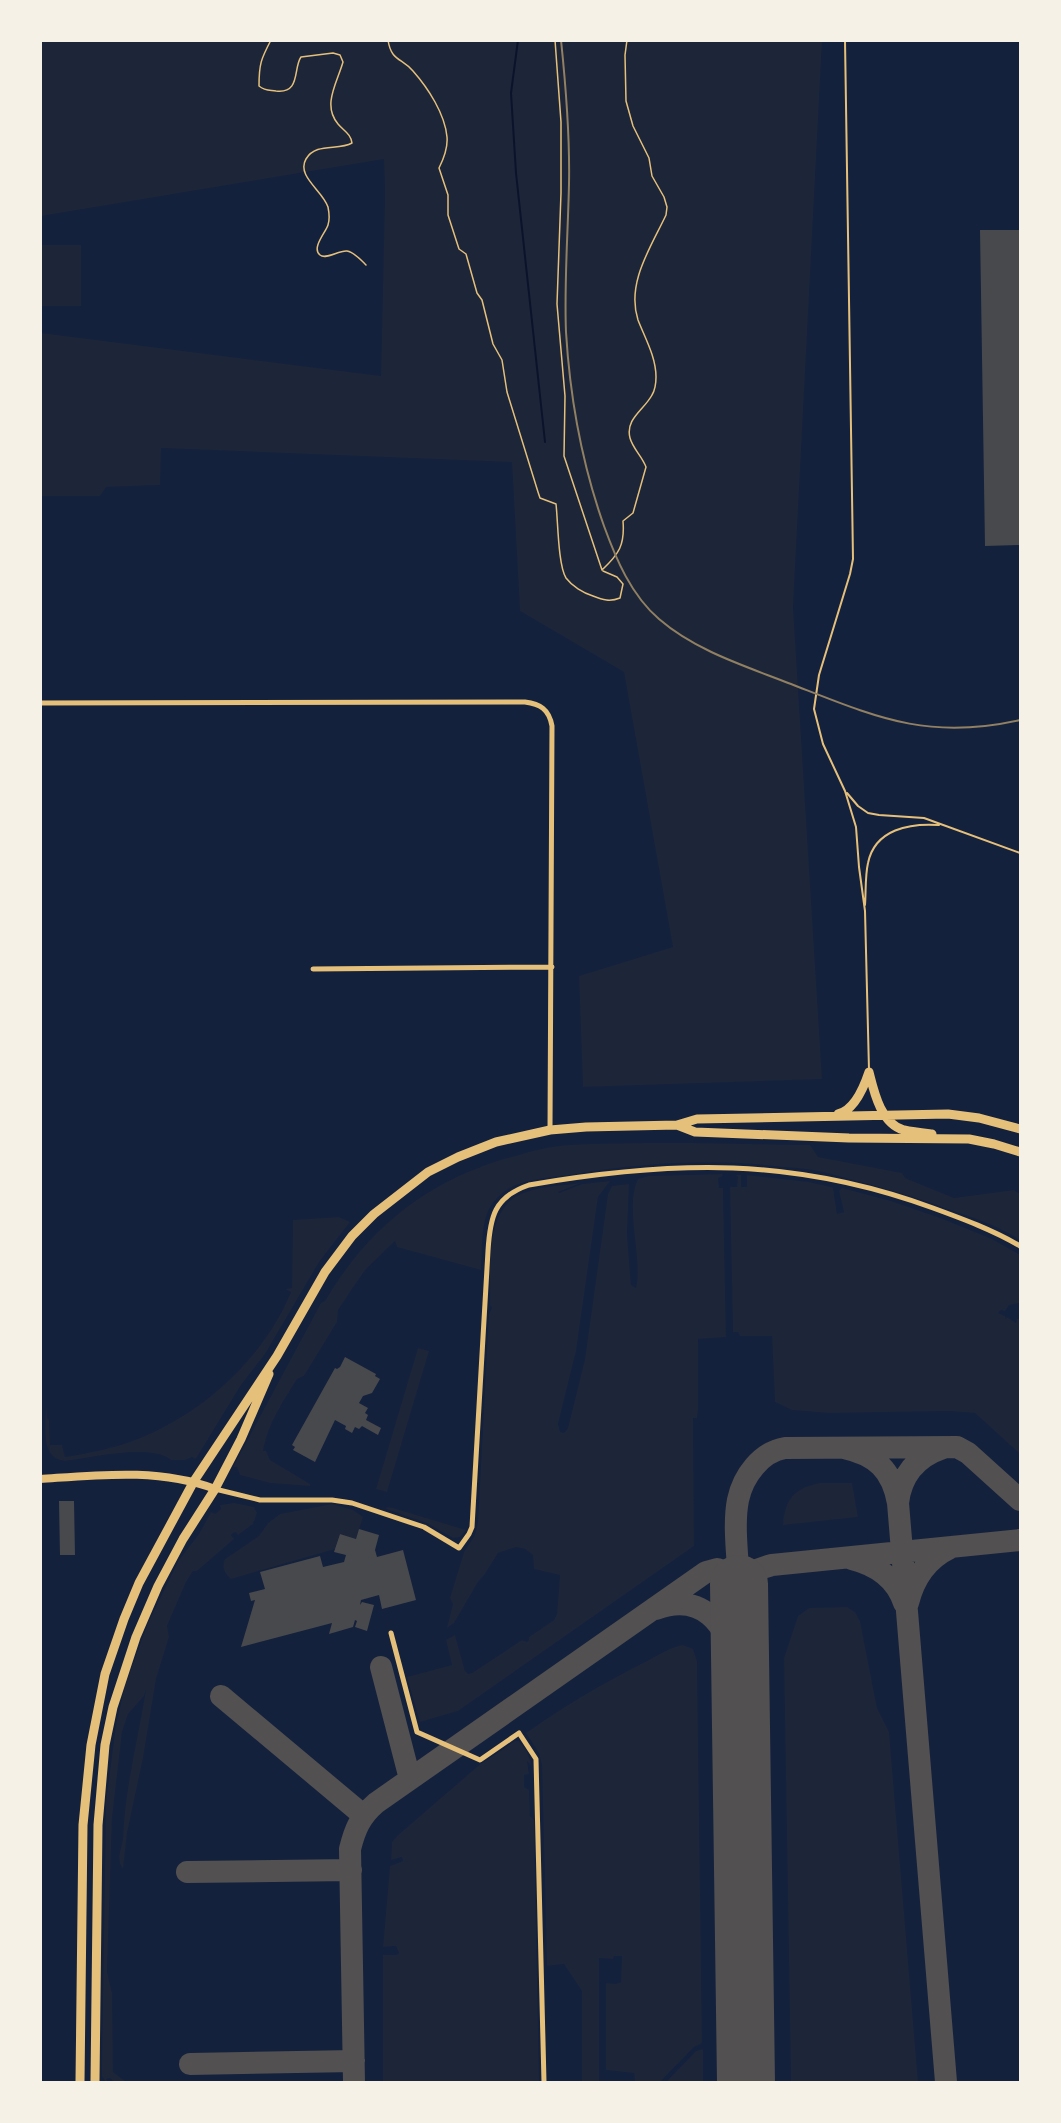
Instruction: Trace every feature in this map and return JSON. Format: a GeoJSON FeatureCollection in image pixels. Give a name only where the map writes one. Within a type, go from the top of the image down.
{"type":"FeatureCollection","features":[{"type":"Feature","properties":{"kind":"highway"},"geometry":{"type":"LineString","coordinates":[[869,1072],[884,1115],[897,1127],[903,1130],[994,1144],[1020,1152]]}},
{"type":"Feature","properties":{"kind":"highway"},"geometry":{"type":"LineString","coordinates":[[829,1116],[844,1112],[850,1107],[869,1072]]}},
{"type":"Feature","properties":{"kind":"highway"},"geometry":{"type":"LineString","coordinates":[[80,2082],[83,1825],[91,1744],[105,1674],[139,1583],[194,1481],[277,1356],[325,1272],[352,1236],[374,1214],[428,1172],[496,1142],[550,1130],[677,1125],[697,1119],[948,1114],[979,1118],[1020,1129]]}},
{"type":"Feature","properties":{"kind":"highway"},"geometry":{"type":"LineString","coordinates":[[677,1125],[695,1132],[969,1140]]}},
{"type":"Feature","properties":{"kind":"highway"},"geometry":{"type":"LineString","coordinates":[[95,2082],[98,1825],[103,1766],[111,1716],[123,1671],[158,1586],[241,1439],[277,1356]]}},
{"type":"Feature","properties":{"kind":"main road"},"geometry":{"type":"LineString","coordinates":[[40,1479],[125,1474],[194,1481],[214,1489]]}},
{"type":"Feature","properties":{"kind":"street"},"geometry":{"type":"LineString","coordinates":[[40,703],[525,702],[537,704],[545,709],[552,726],[550,1130]]}},
{"type":"Feature","properties":{"kind":"street"},"geometry":{"type":"LineString","coordinates":[[313,969],[552,968]]}},
{"type":"Feature","properties":{"kind":"street"},"geometry":{"type":"LineString","coordinates":[[214,1489],[260,1500],[320,1500],[352,1503],[424,1527],[459,1548],[472,1527],[489,1230],[497,1207],[516,1189],[529,1185],[578,1176],[680,1166],[784,1171],[838,1180],[898,1195],[1004,1236],[1020,1246]]}},
{"type":"Feature","properties":{"kind":"street"},"geometry":{"type":"LineString","coordinates":[[391,1633],[417,1732],[480,1760],[519,1733],[536,1759],[544,2082]]}},
{"type":"Feature","properties":{"kind":"lane"},"geometry":{"type":"LineString","coordinates":[[845,40],[853,559],[818,680],[814,709],[823,744],[845,791],[856,827],[865,911]]}},
{"type":"Feature","properties":{"kind":"lane"},"geometry":{"type":"LineString","coordinates":[[845,791],[858,806],[868,813],[924,818],[1020,853]]}},
{"type":"Feature","properties":{"kind":"lane"},"geometry":{"type":"LineString","coordinates":[[869,1072],[865,911],[868,862],[875,846],[887,834],[903,826],[939,825]]}},
{"type":"Feature","properties":{"kind":"path"},"geometry":{"type":"LineString","coordinates":[[271,40],[260,60],[258,86],[266,91],[282,92],[289,89],[297,75],[297,62],[301,57],[333,53],[340,55],[343,62],[333,89],[331,108],[333,118],[352,138],[352,143],[347,146],[330,146],[312,153],[305,160],[303,170],[305,176],[321,193],[329,215],[329,224],[318,244],[319,254],[323,256],[346,251],[366,265]]}},
{"type":"Feature","properties":{"kind":"path"},"geometry":{"type":"LineString","coordinates":[[388,40],[393,57],[412,70],[436,104],[444,122],[447,138],[445,155],[439,168],[448,195],[448,214],[459,249],[466,254],[494,344],[502,360],[507,392],[540,498],[556,504],[561,561],[565,577],[583,592],[612,601],[620,598],[623,584],[617,577],[602,570],[564,456],[565,396],[557,304],[561,122],[555,40]]}},
{"type":"Feature","properties":{"kind":"path"},"geometry":{"type":"LineString","coordinates":[[602,570],[616,558],[625,537],[623,521],[633,513],[646,467],[630,440],[629,429],[634,417],[652,395],[656,374],[654,361],[637,316],[634,293],[638,276],[666,215],[667,207],[652,176],[649,158],[633,126],[626,101],[627,40]]}},
{"type":"Feature","properties":{"kind":"shaded area"},"geometry":{"type":"Polygon","coordinates":[[[41,41],[822,41],[793,607],[822,1079],[583,1087],[579,976],[673,947],[624,672],[520,611],[512,462],[161,448],[160,485],[106,487],[100,496],[41,496],[41,333],[381,376],[385,194],[384,159],[41,216],[41,41]]]}},
{"type":"Feature","properties":{"kind":"shaded area"},"geometry":{"type":"Polygon","coordinates":[[[40,245],[81,245],[81,306],[41,306],[40,245]]]}},
{"type":"Feature","properties":{"kind":"shaded area"},"geometry":{"type":"Polygon","coordinates":[[[583,1144],[810,1145],[818,1157],[902,1173],[905,1178],[954,1198],[1014,1190],[1020,1194],[1020,1240],[984,1222],[885,1188],[803,1169],[757,1164],[679,1163],[601,1170],[524,1182],[505,1191],[492,1204],[483,1231],[481,1270],[397,1247],[395,1241],[366,1269],[338,1310],[337,1322],[304,1376],[297,1379],[281,1405],[265,1441],[263,1451],[266,1451],[270,1460],[310,1486],[270,1483],[240,1475],[237,1467],[233,1467],[321,1303],[325,1301],[361,1250],[405,1209],[456,1177],[485,1165],[542,1149],[583,1144]]]}},
{"type":"Feature","properties":{"kind":"shaded area"},"geometry":{"type":"Polygon","coordinates":[[[722,1174],[723,1176],[718,1178],[719,1188],[723,1188],[726,1337],[698,1339],[698,1410],[697,1418],[693,1418],[694,1546],[458,1711],[420,1722],[407,1677],[452,1665],[446,1640],[455,1635],[465,1671],[468,1674],[522,1640],[527,1642],[529,1637],[554,1620],[557,1614],[560,1575],[534,1569],[533,1555],[525,1549],[516,1547],[498,1553],[454,1623],[447,1628],[453,1604],[450,1598],[464,1552],[475,1535],[478,1522],[489,1314],[492,1308],[490,1305],[490,1261],[494,1230],[499,1216],[506,1205],[517,1196],[532,1190],[581,1183],[559,1193],[582,1184],[610,1181],[598,1197],[576,1351],[558,1424],[560,1432],[564,1433],[568,1428],[585,1359],[608,1194],[612,1186],[629,1184],[627,1235],[631,1285],[636,1288],[638,1276],[633,1204],[638,1179],[649,1176],[722,1174]]]}},
{"type":"Feature","properties":{"kind":"shaded area"},"geometry":{"type":"Polygon","coordinates":[[[736,1175],[741,1175],[741,1187],[747,1187],[747,1175],[809,1182],[831,1187],[837,1214],[844,1212],[839,1191],[842,1188],[891,1201],[992,1239],[1020,1255],[1020,1305],[1019,1303],[1009,1305],[1005,1311],[1001,1310],[998,1313],[1016,1323],[1017,1319],[1020,1319],[1020,1454],[975,1413],[950,1411],[829,1413],[792,1410],[775,1402],[772,1336],[740,1336],[738,1332],[733,1332],[730,1187],[737,1187],[738,1177],[736,1175]]]}},
{"type":"Feature","properties":{"kind":"shaded area"},"geometry":{"type":"Polygon","coordinates":[[[339,1217],[350,1222],[319,1262],[265,1354],[241,1385],[195,1459],[192,1457],[185,1460],[171,1460],[162,1455],[136,1452],[65,1461],[51,1454],[45,1430],[46,1404],[50,1445],[62,1445],[65,1457],[103,1450],[140,1438],[164,1427],[209,1398],[230,1380],[265,1339],[291,1292],[285,1289],[292,1288],[293,1220],[339,1217]]]}},
{"type":"Feature","properties":{"kind":"shaded area"},"geometry":{"type":"Polygon","coordinates":[[[418,1348],[429,1351],[387,1492],[376,1489],[418,1348]]]}},
{"type":"Feature","properties":{"kind":"shaded area"},"geometry":{"type":"Polygon","coordinates":[[[820,1483],[852,1483],[858,1517],[783,1525],[786,1508],[792,1496],[804,1488],[820,1483]]]}},
{"type":"Feature","properties":{"kind":"shaded area"},"geometry":{"type":"Polygon","coordinates":[[[234,1503],[254,1507],[257,1513],[253,1524],[238,1535],[236,1532],[233,1533],[231,1535],[234,1539],[197,1571],[193,1571],[167,1626],[169,1637],[156,1679],[143,1758],[127,1833],[123,1869],[119,1857],[126,1800],[146,1690],[144,1696],[128,1714],[122,1732],[112,1818],[107,1972],[112,1993],[113,2072],[126,2082],[114,2082],[110,2078],[106,2079],[112,2082],[106,2082],[102,2076],[102,2061],[106,1802],[116,1725],[125,1686],[148,1623],[179,1560],[199,1534],[211,1512],[215,1514],[221,1509],[220,1505],[234,1503]]]}},
{"type":"Feature","properties":{"kind":"shaded area"},"geometry":{"type":"Polygon","coordinates":[[[332,1504],[353,1510],[363,1517],[356,1539],[340,1534],[335,1549],[231,1579],[225,1573],[223,1565],[225,1559],[259,1536],[268,1523],[280,1514],[332,1504]]]}},
{"type":"Feature","properties":{"kind":"shaded area"},"geometry":{"type":"Polygon","coordinates":[[[387,1507],[466,1530],[460,1537],[453,1538],[427,1523],[386,1509],[387,1507]]]}},
{"type":"Feature","properties":{"kind":"shaded area"},"geometry":{"type":"Polygon","coordinates":[[[847,1607],[855,1612],[860,1621],[877,1708],[889,1732],[918,2082],[791,2082],[784,1658],[798,1616],[809,1608],[847,1607]]]}},
{"type":"Feature","properties":{"kind":"shaded area"},"geometry":{"type":"Polygon","coordinates":[[[683,1645],[693,1649],[697,1661],[702,2043],[694,2047],[660,2082],[635,2082],[634,2073],[606,2070],[606,1983],[621,1982],[622,1956],[614,1956],[613,1959],[599,1958],[599,2082],[582,2082],[582,1991],[564,1964],[547,1966],[542,1765],[539,1753],[526,1733],[599,1687],[664,1652],[683,1645]]]}},
{"type":"Feature","properties":{"kind":"shaded area"},"geometry":{"type":"Polygon","coordinates":[[[515,1741],[519,1741],[527,1752],[532,1766],[527,1761],[529,1774],[524,1775],[524,1787],[529,1790],[530,1816],[534,1820],[539,2082],[383,2082],[383,1955],[399,1953],[396,1946],[383,1947],[390,1866],[403,1861],[402,1857],[391,1860],[392,1842],[478,1766],[515,1741]]]}},
{"type":"Feature","properties":{"kind":"shaded area"},"geometry":{"type":"Polygon","coordinates":[[[703,2049],[703,2082],[666,2082],[696,2051],[703,2049]]]}},
{"type":"Feature","properties":{"kind":"building"},"geometry":{"type":"Polygon","coordinates":[[[980,230],[1020,230],[1020,545],[985,546],[980,230]]]}},
{"type":"Feature","properties":{"kind":"building"},"geometry":{"type":"Polygon","coordinates":[[[345,1357],[376,1374],[375,1376],[380,1379],[372,1393],[363,1396],[359,1403],[368,1408],[365,1413],[368,1415],[366,1420],[381,1428],[378,1435],[362,1426],[359,1429],[355,1427],[352,1433],[345,1429],[346,1426],[335,1420],[315,1462],[293,1450],[295,1447],[292,1445],[335,1368],[340,1367],[345,1357]]]}},
{"type":"Feature","properties":{"kind":"building"},"geometry":{"type":"Polygon","coordinates":[[[59,1501],[74,1501],[75,1555],[60,1555],[59,1501]]]}},
{"type":"Feature","properties":{"kind":"building"},"geometry":{"type":"Polygon","coordinates":[[[359,1529],[379,1535],[375,1550],[377,1557],[403,1550],[416,1600],[382,1609],[379,1595],[361,1600],[360,1605],[362,1602],[374,1605],[367,1631],[355,1627],[357,1621],[355,1620],[353,1627],[329,1634],[332,1623],[241,1647],[255,1600],[251,1601],[249,1593],[265,1589],[260,1572],[320,1556],[323,1567],[344,1562],[346,1555],[334,1552],[340,1534],[356,1539],[359,1529]]]}},
{"type":"Feature","properties":{"kind":"waterway"},"geometry":{"type":"LineString","coordinates":[[518,40],[511,93],[516,173],[545,442]]}},
{"type":"Feature","properties":{"kind":"taxiway"},"geometry":{"type":"LineString","coordinates":[[739,1584],[736,1520],[740,1491],[754,1466],[776,1450],[785,1448],[957,1447],[968,1453],[1020,1500]]}},
{"type":"Feature","properties":{"kind":"taxiway"},"geometry":{"type":"LineString","coordinates":[[844,1448],[865,1455],[881,1466],[892,1481],[898,1503],[946,2082]]}},
{"type":"Feature","properties":{"kind":"taxiway"},"geometry":{"type":"LineString","coordinates":[[898,1503],[902,1484],[912,1468],[925,1456],[943,1448]]}},
{"type":"Feature","properties":{"kind":"taxiway"},"geometry":{"type":"LineString","coordinates":[[739,1584],[754,1572],[772,1565],[1020,1540]]}},
{"type":"Feature","properties":{"kind":"taxiway"},"geometry":{"type":"LineString","coordinates":[[908,1603],[914,1585],[923,1570],[942,1552],[950,1548]]}},
{"type":"Feature","properties":{"kind":"taxiway"},"geometry":{"type":"LineString","coordinates":[[852,1559],[884,1574],[896,1586],[904,1603]]}},
{"type":"Feature","properties":{"kind":"taxiway"},"geometry":{"type":"LineString","coordinates":[[354,2082],[350,1849],[362,1818],[376,1803],[706,1572],[717,1569],[729,1573],[739,1584]]}},
{"type":"Feature","properties":{"kind":"taxiway"},"geometry":{"type":"LineString","coordinates":[[656,1609],[673,1605],[699,1608],[719,1625],[740,1664]]}},
{"type":"Feature","properties":{"kind":"taxiway"},"geometry":{"type":"LineString","coordinates":[[381,1667],[410,1779]]}},
{"type":"Feature","properties":{"kind":"taxiway"},"geometry":{"type":"LineString","coordinates":[[221,1696],[363,1815]]}},
{"type":"Feature","properties":{"kind":"taxiway"},"geometry":{"type":"LineString","coordinates":[[187,1872],[351,1870]]}},
{"type":"Feature","properties":{"kind":"taxiway"},"geometry":{"type":"LineString","coordinates":[[190,2064],[354,2061]]}},
{"type":"Feature","properties":{"kind":"runway"},"geometry":{"type":"LineString","coordinates":[[739,1584],[746,2082]]}},
{"type":"Feature","properties":{"kind":"railway"},"geometry":{"type":"LineString","coordinates":[[561,40],[569,148],[566,332],[571,381],[583,455],[596,503],[614,551],[632,588],[659,619],[705,649],[876,715],[929,727],[957,728],[1020,720]]}}]}
